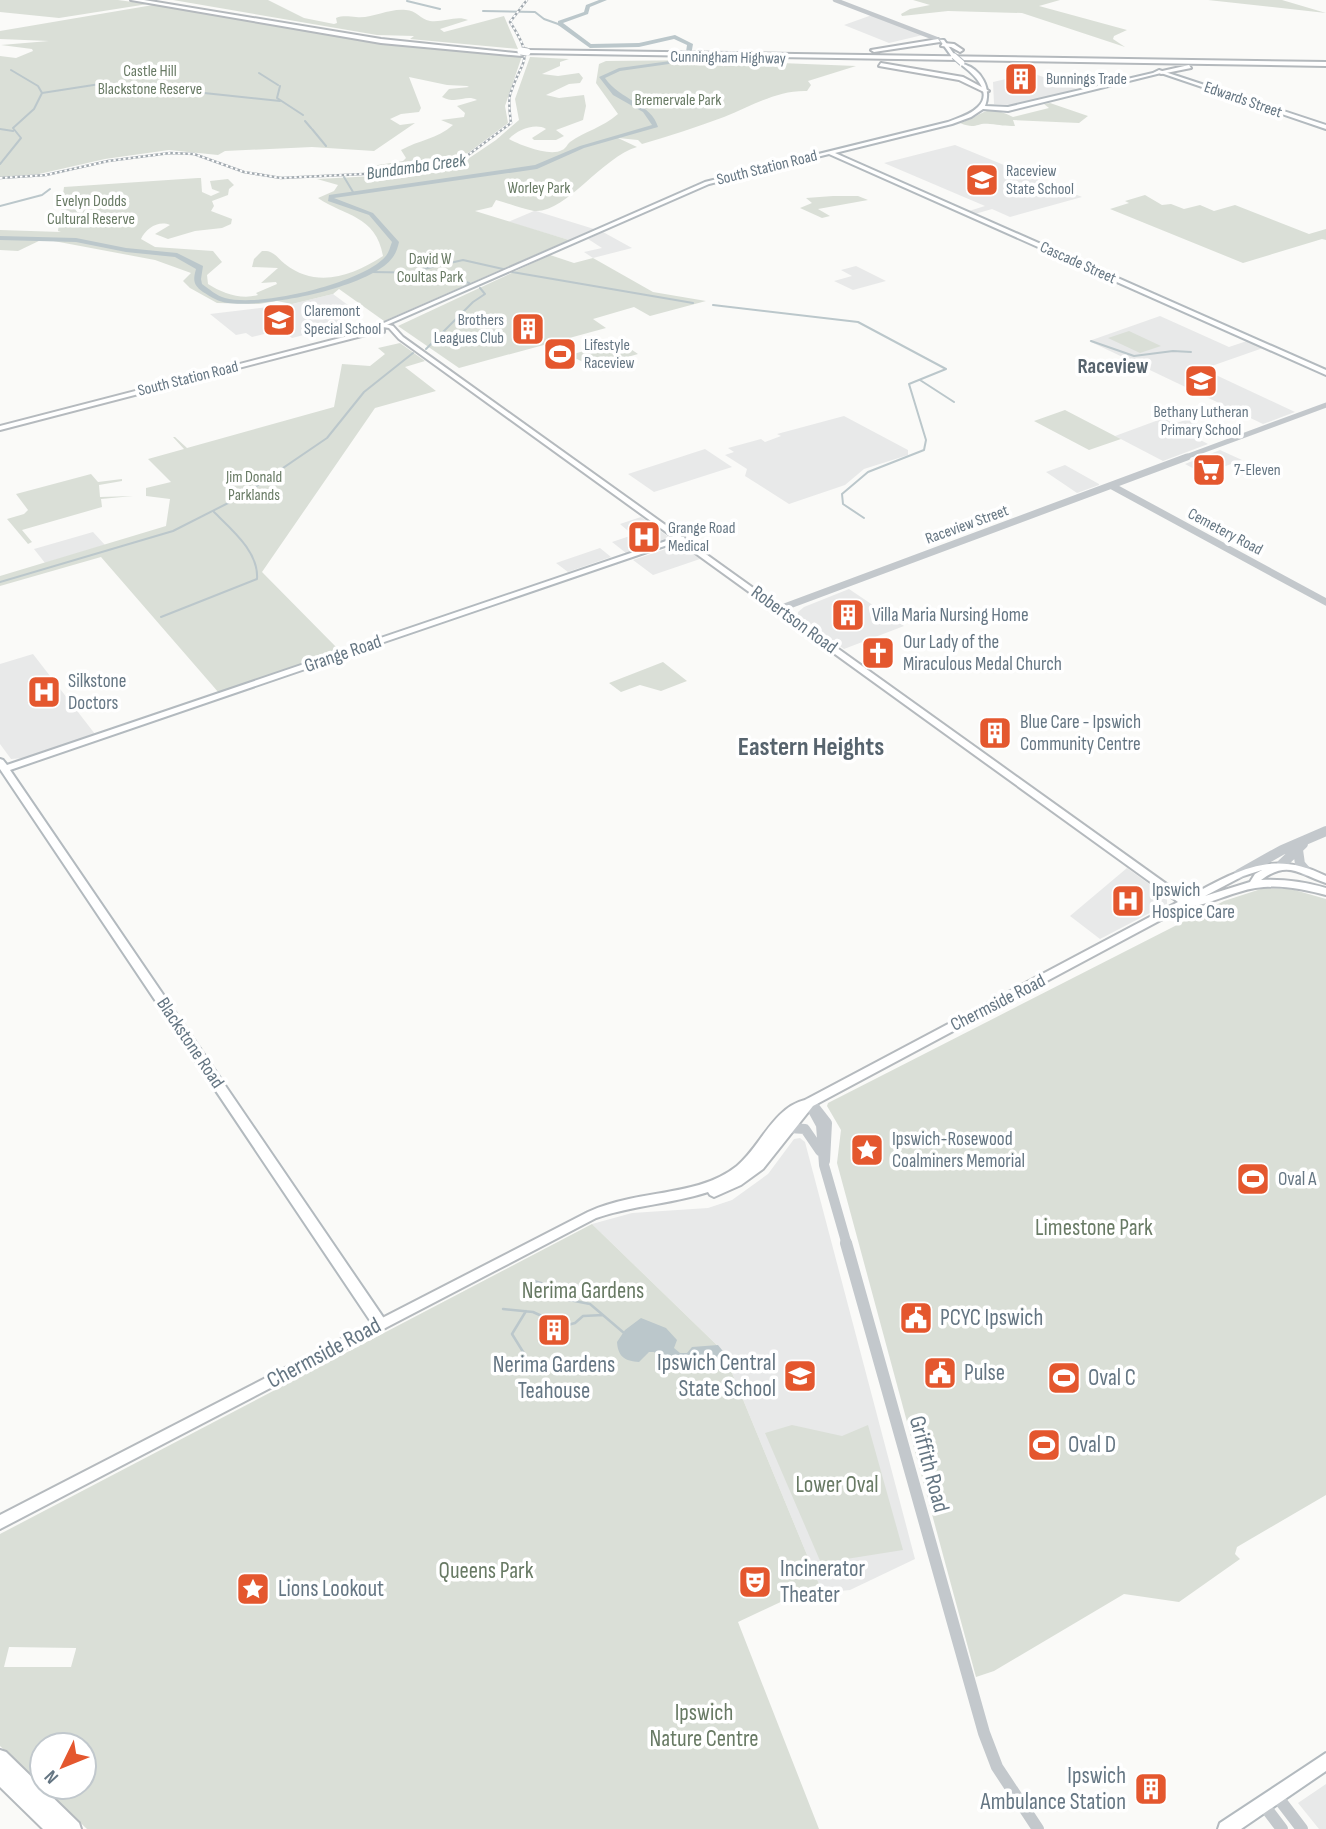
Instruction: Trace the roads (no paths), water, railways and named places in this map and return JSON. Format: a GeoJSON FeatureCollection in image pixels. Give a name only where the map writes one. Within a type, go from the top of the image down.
{"type":"FeatureCollection","features":[{"type":"Feature","properties":{"kind":"highway","name":"Cunningham Highway"},"geometry":{"type":"LineString","coordinates":[[134,0],[391,43],[525,53],[1082,59],[1326,66]]}},
{"type":"Feature","properties":{"kind":"highway","name":"Cunningham Highway"},"geometry":{"type":"LineString","coordinates":[[154,0],[401,41],[525,53]]}},
{"type":"Feature","properties":{"kind":"highway"},"geometry":{"type":"LineString","coordinates":[[747,55],[845,52],[927,42],[994,55],[1082,59]]}},
{"type":"Feature","properties":{"kind":"highway","name":"Cunningham Highway"},"geometry":{"type":"LineString","coordinates":[[696,56],[1326,66]]}},
{"type":"Feature","properties":{"kind":"highway"},"geometry":{"type":"LineString","coordinates":[[793,58],[873,64],[944,75],[970,81],[985,88]]}},
{"type":"Feature","properties":{"kind":"highway"},"geometry":{"type":"LineString","coordinates":[[1161,72],[1202,66],[1260,65]]}},
{"type":"Feature","properties":{"kind":"highway"},"geometry":{"type":"LineString","coordinates":[[944,75],[975,75]]}},
{"type":"Feature","properties":{"kind":"main road"},"geometry":{"type":"LineString","coordinates":[[945,46],[985,88],[982,107]]}},
{"type":"Feature","properties":{"kind":"main road","name":"South Station Road"},"geometry":{"type":"LineString","coordinates":[[0,428],[384,328],[404,316],[704,184],[958,121],[982,107],[1008,109],[1161,72]]}},
{"type":"Feature","properties":{"kind":"main road","name":"Edwards Street"},"geometry":{"type":"LineString","coordinates":[[1161,72],[1326,127]]}},
{"type":"Feature","properties":{"kind":"main road","name":"Cascade Street"},"geometry":{"type":"LineString","coordinates":[[830,152],[1326,373]]}},
{"type":"Feature","properties":{"kind":"main road","name":"Robertson Road"},"geometry":{"type":"LineString","coordinates":[[384,328],[1186,904]]}},
{"type":"Feature","properties":{"kind":"main road","name":"Grange Road"},"geometry":{"type":"LineString","coordinates":[[3,765],[681,539]]}},
{"type":"Feature","properties":{"kind":"main road","name":"Blackstone Road"},"geometry":{"type":"LineString","coordinates":[[3,765],[380,1324]]}},
{"type":"Feature","properties":{"kind":"main road"},"geometry":{"type":"LineString","coordinates":[[1282,864],[1296,877],[1326,892]]}},
{"type":"Feature","properties":{"kind":"main road"},"geometry":{"type":"LineString","coordinates":[[1239,874],[1261,866],[1282,864],[1326,880]]}},
{"type":"Feature","properties":{"kind":"main road","name":"Chermside Road"},"geometry":{"type":"LineString","coordinates":[[1186,904],[1201,902],[1251,885],[1259,876],[1282,864]]}},
{"type":"Feature","properties":{"kind":"main road","name":"Chermside Road"},"geometry":{"type":"LineString","coordinates":[[654,1200],[702,1189],[737,1173],[757,1155],[791,1112],[1239,874]]}},
{"type":"Feature","properties":{"kind":"main road"},"geometry":{"type":"LineString","coordinates":[[1251,885],[1288,883],[1326,892]]}},
{"type":"Feature","properties":{"kind":"main road","name":"Chermside Road"},"geometry":{"type":"LineString","coordinates":[[0,1522],[592,1215],[620,1205],[696,1197],[734,1184],[762,1163],[809,1103]]}},
{"type":"Feature","properties":{"kind":"main road"},"geometry":{"type":"LineString","coordinates":[[0,1758],[73,1829]]}},
{"type":"Feature","properties":{"kind":"main road"},"geometry":{"type":"LineString","coordinates":[[1226,1829],[1326,1761]]}},
{"type":"Feature","properties":{"kind":"main road"},"geometry":{"type":"LineString","coordinates":[[0,1776],[55,1829]]}},
{"type":"Feature","properties":{"kind":"street"},"geometry":{"type":"LineString","coordinates":[[835,0],[927,33],[945,46]]}},
{"type":"Feature","properties":{"kind":"street","name":"Raceview Street"},"geometry":{"type":"LineString","coordinates":[[779,610],[1326,405]]}},
{"type":"Feature","properties":{"kind":"street","name":"Cemetery Road"},"geometry":{"type":"LineString","coordinates":[[1112,485],[1326,602]]}},
{"type":"Feature","properties":{"kind":"street"},"geometry":{"type":"LineString","coordinates":[[789,617],[792,611],[808,598]]}},
{"type":"Feature","properties":{"kind":"street","name":"Chermside Road"},"geometry":{"type":"LineString","coordinates":[[1239,874],[1326,831]]}},
{"type":"Feature","properties":{"kind":"street"},"geometry":{"type":"LineString","coordinates":[[1296,848],[1300,864],[1306,871]]}},
{"type":"Feature","properties":{"kind":"street","name":"Chermside Road"},"geometry":{"type":"LineString","coordinates":[[1282,864],[1296,848]]}},
{"type":"Feature","properties":{"kind":"street","name":"Griffith Road"},"geometry":{"type":"LineString","coordinates":[[809,1103],[821,1125],[821,1153],[825,1170],[975,1704],[997,1767],[1038,1829]]}},
{"type":"Feature","properties":{"kind":"street","name":"Griffith Road"},"geometry":{"type":"LineString","coordinates":[[809,1103],[820,1110],[829,1125],[825,1170]]}},
{"type":"Feature","properties":{"kind":"street"},"geometry":{"type":"LineString","coordinates":[[789,1128],[798,1126],[808,1130],[821,1153]]}},
{"type":"Feature","properties":{"kind":"street"},"geometry":{"type":"LineString","coordinates":[[1269,1800],[1282,1829]]}},
{"type":"Feature","properties":{"kind":"street"},"geometry":{"type":"LineString","coordinates":[[1269,1800],[1302,1829]]}},
{"type":"Feature","properties":{"kind":"waterway","name":"Bundamba Creek"},"geometry":{"type":"LineString","coordinates":[[0,238],[76,240],[126,250],[177,255],[200,268],[197,279],[199,285],[227,301],[243,302],[295,296],[351,280],[374,269],[390,257],[396,242],[371,214],[330,200],[331,196],[537,167],[582,147],[656,126],[645,111],[615,94],[602,77],[619,70],[688,60],[690,44],[675,37],[639,45],[590,46],[561,25],[560,22],[586,13],[588,6],[604,0]]}},
{"type":"Feature","properties":{"kind":"waterway"},"geometry":{"type":"LineString","coordinates":[[407,1],[440,9]]}},
{"type":"Feature","properties":{"kind":"waterway"},"geometry":{"type":"LineString","coordinates":[[483,11],[535,12],[544,19],[561,25]]}},
{"type":"Feature","properties":{"kind":"waterway"},"geometry":{"type":"LineString","coordinates":[[11,70],[38,86],[42,93]]}},
{"type":"Feature","properties":{"kind":"waterway"},"geometry":{"type":"LineString","coordinates":[[259,73],[278,85]]}},
{"type":"Feature","properties":{"kind":"waterway"},"geometry":{"type":"LineString","coordinates":[[42,93],[100,84]]}},
{"type":"Feature","properties":{"kind":"waterway"},"geometry":{"type":"LineString","coordinates":[[280,86],[277,98],[303,115]]}},
{"type":"Feature","properties":{"kind":"waterway"},"geometry":{"type":"LineString","coordinates":[[157,88],[280,101]]}},
{"type":"Feature","properties":{"kind":"waterway"},"geometry":{"type":"LineString","coordinates":[[0,164],[21,138],[13,128],[34,109],[42,93]]}},
{"type":"Feature","properties":{"kind":"waterway"},"geometry":{"type":"LineString","coordinates":[[305,121],[311,128]]}},
{"type":"Feature","properties":{"kind":"waterway"},"geometry":{"type":"LineString","coordinates":[[0,129],[13,131]]}},
{"type":"Feature","properties":{"kind":"waterway"},"geometry":{"type":"LineString","coordinates":[[312,129],[326,146]]}},
{"type":"Feature","properties":{"kind":"waterway"},"geometry":{"type":"LineString","coordinates":[[344,177],[353,192]]}},
{"type":"Feature","properties":{"kind":"waterway"},"geometry":{"type":"LineString","coordinates":[[0,206],[42,195],[50,189]]}},
{"type":"Feature","properties":{"kind":"waterway"},"geometry":{"type":"LineString","coordinates":[[419,270],[463,260],[503,269]]}},
{"type":"Feature","properties":{"kind":"waterway"},"geometry":{"type":"LineString","coordinates":[[371,272],[437,273],[469,283]]}},
{"type":"Feature","properties":{"kind":"waterway"},"geometry":{"type":"LineString","coordinates":[[512,272],[693,303]]}},
{"type":"Feature","properties":{"kind":"waterway"},"geometry":{"type":"LineString","coordinates":[[426,349],[473,302],[485,294],[480,288]]}},
{"type":"Feature","properties":{"kind":"waterway"},"geometry":{"type":"LineString","coordinates":[[713,305],[858,322],[946,369],[909,384],[926,440],[924,450],[868,472],[842,494],[843,504],[864,518]]}},
{"type":"Feature","properties":{"kind":"waterway"},"geometry":{"type":"LineString","coordinates":[[1091,341],[1134,356],[1173,351],[1191,352]]}},
{"type":"Feature","properties":{"kind":"waterway"},"geometry":{"type":"LineString","coordinates":[[0,582],[173,531],[242,496],[327,438],[364,392],[413,353]]}},
{"type":"Feature","properties":{"kind":"waterway"},"geometry":{"type":"LineString","coordinates":[[920,380],[954,402]]}},
{"type":"Feature","properties":{"kind":"waterway"},"geometry":{"type":"LineString","coordinates":[[161,617],[257,579],[254,560],[249,551],[214,512]]}},
{"type":"Feature","properties":{"kind":"waterway"},"geometry":{"type":"LineString","coordinates":[[530,1280],[541,1283],[564,1299],[590,1304],[603,1315]]}},
{"type":"Feature","properties":{"kind":"waterway"},"geometry":{"type":"LineString","coordinates":[[503,1309],[526,1311]]}},
{"type":"Feature","properties":{"kind":"waterway"},"geometry":{"type":"LineString","coordinates":[[525,1355],[512,1334],[526,1311]]}},
{"type":"Feature","properties":{"kind":"waterway"},"geometry":{"type":"LineString","coordinates":[[526,1311],[564,1326],[575,1323],[583,1316],[603,1315]]}},
{"type":"Feature","properties":{"kind":"waterway"},"geometry":{"type":"LineString","coordinates":[[603,1315],[624,1333]]}},
{"type":"Feature","properties":{"kind":"railway"},"geometry":{"type":"LineString","coordinates":[[0,178],[46,175],[108,161],[170,153],[194,154],[244,172],[281,178],[426,171],[456,164],[511,123],[510,95],[525,53],[510,22],[527,0]]}},
{"type":"Feature","properties":{"kind":"place","name":"Bunnings Trade"},"geometry":{"type":"Point","coordinates":[1021,79]}},
{"type":"Feature","properties":{"kind":"place","name":"Raceview State School"},"geometry":{"type":"Point","coordinates":[982,180]}},
{"type":"Feature","properties":{"kind":"place","name":"Claremont Special School"},"geometry":{"type":"Point","coordinates":[279,320]}},
{"type":"Feature","properties":{"kind":"place","name":"Brothers Leagues Club"},"geometry":{"type":"Point","coordinates":[528,329]}},
{"type":"Feature","properties":{"kind":"place","name":"Lifestyle Raceview"},"geometry":{"type":"Point","coordinates":[560,354]}},
{"type":"Feature","properties":{"kind":"place","name":"Bethany Lutheran Primary School"},"geometry":{"type":"Point","coordinates":[1201,381]}},
{"type":"Feature","properties":{"kind":"place","name":"7-Eleven"},"geometry":{"type":"Point","coordinates":[1209,470]}},
{"type":"Feature","properties":{"kind":"place","name":"Grange Road Medical"},"geometry":{"type":"Point","coordinates":[644,537]}},
{"type":"Feature","properties":{"kind":"place","name":"Villa Maria Nursing Home"},"geometry":{"type":"Point","coordinates":[848,615]}},
{"type":"Feature","properties":{"kind":"place","name":"Our Lady of the Miraculous Medal Church"},"geometry":{"type":"Point","coordinates":[878,653]}},
{"type":"Feature","properties":{"kind":"place","name":"Silkstone Doctors"},"geometry":{"type":"Point","coordinates":[44,692]}},
{"type":"Feature","properties":{"kind":"place","name":"Blue Care - Ipswich Community Centre"},"geometry":{"type":"Point","coordinates":[995,733]}},
{"type":"Feature","properties":{"kind":"place","name":"Ipswich Hospice Care"},"geometry":{"type":"Point","coordinates":[1128,901]}},
{"type":"Feature","properties":{"kind":"place","name":"Ipswich-Rosewood Coalminers Memorial"},"geometry":{"type":"Point","coordinates":[867,1150]}},
{"type":"Feature","properties":{"kind":"place","name":"Oval A"},"geometry":{"type":"Point","coordinates":[1253,1179]}},
{"type":"Feature","properties":{"kind":"place","name":"PCYC Ipswich"},"geometry":{"type":"Point","coordinates":[916,1318]}},
{"type":"Feature","properties":{"kind":"place","name":"Nerima Gardens Teahouse"},"geometry":{"type":"Point","coordinates":[554,1330]}},
{"type":"Feature","properties":{"kind":"place","name":"Pulse"},"geometry":{"type":"Point","coordinates":[940,1373]}},
{"type":"Feature","properties":{"kind":"place","name":"Ipswich Central State School"},"geometry":{"type":"Point","coordinates":[800,1376]}},
{"type":"Feature","properties":{"kind":"place","name":"Oval C"},"geometry":{"type":"Point","coordinates":[1064,1378]}},
{"type":"Feature","properties":{"kind":"place","name":"Oval D"},"geometry":{"type":"Point","coordinates":[1044,1445]}},
{"type":"Feature","properties":{"kind":"place","name":"Incinerator Theater"},"geometry":{"type":"Point","coordinates":[755,1582]}},
{"type":"Feature","properties":{"kind":"place","name":"Lions Lookout"},"geometry":{"type":"Point","coordinates":[253,1589]}},
{"type":"Feature","properties":{"kind":"place","name":"Ipswich Ambulance Station"},"geometry":{"type":"Point","coordinates":[1151,1789]}},
{"type":"Feature","properties":{"kind":"district","name":"Raceview"},"geometry":{"type":"Point","coordinates":[1113,366]}},
{"type":"Feature","properties":{"kind":"district","name":"Eastern Heights"},"geometry":{"type":"Point","coordinates":[811,747]}},
{"type":"Feature","properties":{"kind":"park label","name":"Castle Hill Blackstone Reserve"},"geometry":{"type":"Point","coordinates":[150,80]}},
{"type":"Feature","properties":{"kind":"park label","name":"Bremervale Park"},"geometry":{"type":"Point","coordinates":[678,100]}},
{"type":"Feature","properties":{"kind":"park label","name":"Worley Park"},"geometry":{"type":"Point","coordinates":[539,188]}},
{"type":"Feature","properties":{"kind":"park label","name":"Evelyn Dodds Cultural Reserve"},"geometry":{"type":"Point","coordinates":[91,210]}},
{"type":"Feature","properties":{"kind":"park label","name":"David W Coultas Park"},"geometry":{"type":"Point","coordinates":[430,268]}},
{"type":"Feature","properties":{"kind":"park label","name":"Jim Donald Parklands"},"geometry":{"type":"Point","coordinates":[254,486]}},
{"type":"Feature","properties":{"kind":"park label","name":"Limestone Park"},"geometry":{"type":"Point","coordinates":[1094,1228]}},
{"type":"Feature","properties":{"kind":"park label","name":"Nerima Gardens"},"geometry":{"type":"Point","coordinates":[583,1291]}},
{"type":"Feature","properties":{"kind":"park label","name":"Lower Oval"},"geometry":{"type":"Point","coordinates":[837,1485]}},
{"type":"Feature","properties":{"kind":"park label","name":"Queens Park"},"geometry":{"type":"Point","coordinates":[486,1571]}},
{"type":"Feature","properties":{"kind":"park label","name":"Ipswich Nature Centre"},"geometry":{"type":"Point","coordinates":[704,1726]}}]}
